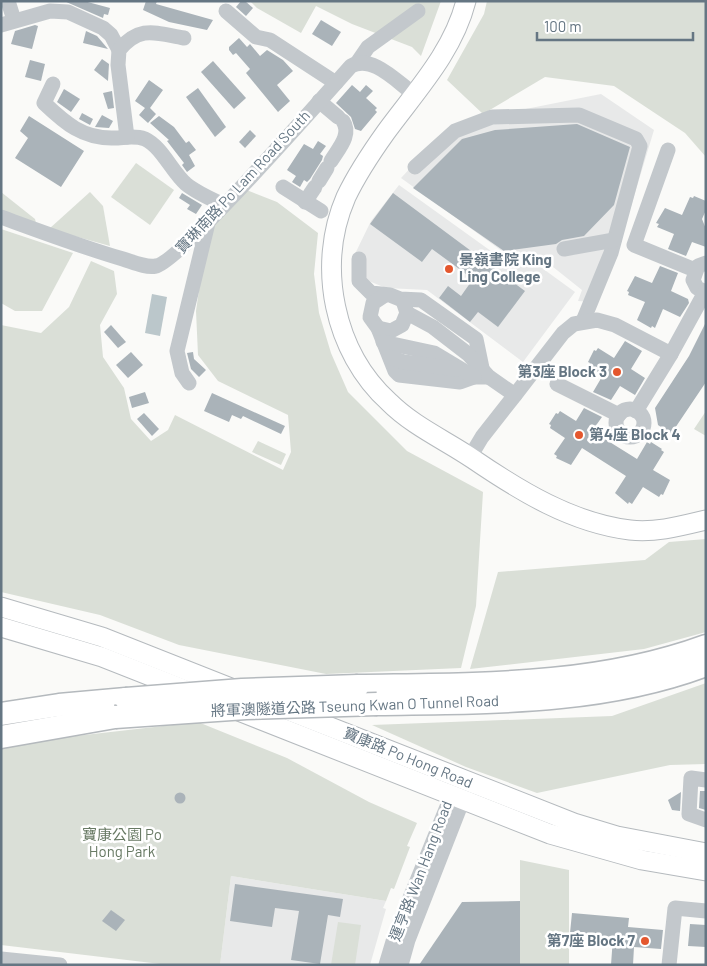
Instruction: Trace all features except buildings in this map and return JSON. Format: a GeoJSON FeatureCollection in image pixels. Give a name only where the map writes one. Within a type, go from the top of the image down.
{"type":"FeatureCollection","features":[{"type":"Feature","properties":{"kind":"highway","name":"將軍澳隧道公路 Tseung Kwan O Tunnel Road"},"geometry":{"type":"LineString","coordinates":[[1,737],[114,708],[242,690],[530,682],[618,670],[706,646]]}},
{"type":"Feature","properties":{"kind":"highway","name":"將軍澳隧道公路 Tseung Kwan O Tunnel Road"},"geometry":{"type":"LineString","coordinates":[[1,714],[114,708],[246,708],[514,701],[580,696],[637,686],[706,665]]}},
{"type":"Feature","properties":{"kind":"main road"},"geometry":{"type":"LineString","coordinates":[[466,1],[453,35],[436,66],[357,175],[345,199],[337,224],[333,250],[332,277],[334,303],[341,328],[354,358],[373,387],[390,404],[416,424],[517,488],[564,511],[595,522],[631,530],[671,528],[706,520]]}},
{"type":"Feature","properties":{"kind":"main road","name":"寶康路 Po Hong Road"},"geometry":{"type":"LineString","coordinates":[[1,608],[76,628],[124,645],[460,789],[583,845],[642,860],[706,871]]}},
{"type":"Feature","properties":{"kind":"main road","name":"寶康路 Po Hong Road"},"geometry":{"type":"LineString","coordinates":[[1,627],[102,657],[460,789],[598,831],[642,842],[706,853]]}},
{"type":"Feature","properties":{"kind":"street"},"geometry":{"type":"LineString","coordinates":[[8,1],[8,22],[50,11],[68,12],[104,28],[111,35],[119,50],[118,66],[127,137]]}},
{"type":"Feature","properties":{"kind":"street"},"geometry":{"type":"LineString","coordinates":[[226,11],[256,37]]}},
{"type":"Feature","properties":{"kind":"street","name":"寶琳南路 Po Lam Road South"},"geometry":{"type":"LineString","coordinates":[[1,217],[90,250],[150,266],[162,264],[170,259],[208,223],[357,63],[368,47],[418,11]]}},
{"type":"Feature","properties":{"kind":"street"},"geometry":{"type":"LineString","coordinates":[[119,50],[132,37],[142,33],[153,32],[184,38]]}},
{"type":"Feature","properties":{"kind":"street"},"geometry":{"type":"LineString","coordinates":[[240,32],[270,40],[336,84]]}},
{"type":"Feature","properties":{"kind":"street"},"geometry":{"type":"LineString","coordinates":[[357,63],[371,64],[414,94]]}},
{"type":"Feature","properties":{"kind":"street"},"geometry":{"type":"LineString","coordinates":[[53,84],[44,103],[68,124],[92,136],[105,138],[136,136],[153,144],[187,185],[224,205]]}},
{"type":"Feature","properties":{"kind":"street"},"geometry":{"type":"LineString","coordinates":[[305,202],[346,137],[346,128],[340,119],[320,101]]}},
{"type":"Feature","properties":{"kind":"street"},"geometry":{"type":"LineString","coordinates":[[415,167],[455,131],[492,118],[579,116],[636,139],[640,146],[614,240],[583,321]]}},
{"type":"Feature","properties":{"kind":"street"},"geometry":{"type":"LineString","coordinates":[[636,410],[672,354],[705,292],[694,284],[700,267],[634,245],[668,150]]}},
{"type":"Feature","properties":{"kind":"street"},"geometry":{"type":"LineString","coordinates":[[283,187],[321,212]]}},
{"type":"Feature","properties":{"kind":"street"},"geometry":{"type":"LineString","coordinates":[[189,382],[182,374],[178,351],[208,223]]}},
{"type":"Feature","properties":{"kind":"street"},"geometry":{"type":"LineString","coordinates":[[564,250],[614,240]]}},
{"type":"Feature","properties":{"kind":"street"},"geometry":{"type":"LineString","coordinates":[[359,259],[359,281],[376,297],[414,298],[426,302],[476,340],[477,373]]}},
{"type":"Feature","properties":{"kind":"street"},"geometry":{"type":"LineString","coordinates":[[376,297],[370,317],[390,357],[404,362],[477,373]]}},
{"type":"Feature","properties":{"kind":"street"},"geometry":{"type":"LineString","coordinates":[[380,335],[387,331],[395,330],[404,322],[406,313],[400,298]]}},
{"type":"Feature","properties":{"kind":"street"},"geometry":{"type":"LineString","coordinates":[[406,313],[440,333],[468,354],[477,373]]}},
{"type":"Feature","properties":{"kind":"street"},"geometry":{"type":"LineString","coordinates":[[470,457],[482,436],[568,327],[583,321],[597,320],[615,325],[672,354]]}},
{"type":"Feature","properties":{"kind":"street"},"geometry":{"type":"LineString","coordinates":[[380,335],[434,353],[477,373],[514,395]]}},
{"type":"Feature","properties":{"kind":"street"},"geometry":{"type":"LineString","coordinates":[[557,384],[618,415]]}},
{"type":"Feature","properties":{"kind":"street"},"geometry":{"type":"LineString","coordinates":[[627,409],[636,410],[643,417],[644,426],[640,434],[632,438],[623,436],[617,429],[618,415],[627,409]]}},
{"type":"Feature","properties":{"kind":"street"},"geometry":{"type":"LineString","coordinates":[[706,780],[691,778],[688,814],[706,820]]}},
{"type":"Feature","properties":{"kind":"street","name":"運亨路 Wan Hang Road"},"geometry":{"type":"LineString","coordinates":[[386,965],[395,935],[460,789]]}},
{"type":"Feature","properties":{"kind":"street","name":"運亨路 Wan Hang Road"},"geometry":{"type":"LineString","coordinates":[[401,965],[460,789]]}},
{"type":"Feature","properties":{"kind":"street"},"geometry":{"type":"LineString","coordinates":[[669,965],[675,908],[706,911]]}},
{"type":"Feature","properties":{"kind":"street"},"geometry":{"type":"LineString","coordinates":[[1,959],[51,964]]}},
{"type":"Feature","properties":{"kind":"shaded area"},"geometry":{"type":"Polygon","coordinates":[[[601,94],[654,130],[613,266],[591,302],[578,301],[582,290],[543,259],[513,259],[401,178],[446,130],[481,118],[601,94]]]}},
{"type":"Feature","properties":{"kind":"shaded area","name":"景嶺書院 King Ling College"},"geometry":{"type":"Polygon","coordinates":[[[399,185],[509,264],[531,260],[575,292],[523,362],[427,290],[386,288],[354,275],[353,258],[371,221],[399,185]]]}},
{"type":"Feature","properties":{"kind":"shaded area"},"geometry":{"type":"Polygon","coordinates":[[[152,294],[167,297],[160,336],[145,333],[152,294]]]}},
{"type":"Feature","properties":{"kind":"shaded area"},"geometry":{"type":"Polygon","coordinates":[[[231,876],[386,901],[383,908],[386,909],[370,965],[220,965],[231,876]]]}},
{"type":"Feature","properties":{"kind":"green space"},"geometry":{"type":"Polygon","coordinates":[[[250,1],[441,1],[421,56],[412,47],[352,24],[316,6],[301,33],[257,8],[250,1]]]}},
{"type":"Feature","properties":{"kind":"green space"},"geometry":{"type":"Polygon","coordinates":[[[487,1],[706,1],[706,157],[685,133],[614,86],[545,77],[483,114],[447,80],[484,14],[487,1]]]}},
{"type":"Feature","properties":{"kind":"green space"},"geometry":{"type":"Polygon","coordinates":[[[136,163],[174,190],[150,225],[111,197],[136,163]]]}},
{"type":"Feature","properties":{"kind":"green space"},"geometry":{"type":"Polygon","coordinates":[[[244,189],[277,202],[318,233],[314,274],[319,313],[331,353],[348,392],[407,451],[483,492],[476,606],[461,668],[326,674],[179,645],[100,615],[1,592],[1,325],[41,333],[69,307],[91,261],[114,271],[117,294],[100,325],[103,357],[124,388],[131,419],[151,441],[168,430],[175,415],[283,470],[291,452],[288,415],[218,381],[198,355],[196,311],[201,276],[214,224],[244,189]]]}},
{"type":"Feature","properties":{"kind":"green space"},"geometry":{"type":"Polygon","coordinates":[[[1,192],[35,219],[37,227],[1,211],[1,192]]]}},
{"type":"Feature","properties":{"kind":"green space"},"geometry":{"type":"Polygon","coordinates":[[[90,192],[103,206],[110,246],[49,229],[90,192]]]}},
{"type":"Feature","properties":{"kind":"green space"},"geometry":{"type":"Polygon","coordinates":[[[1,229],[73,253],[42,311],[15,311],[1,303],[1,229]]]}},
{"type":"Feature","properties":{"kind":"green space"},"geometry":{"type":"Polygon","coordinates":[[[706,411],[706,436],[694,429],[706,411]]]}},
{"type":"Feature","properties":{"kind":"green space"},"geometry":{"type":"Polygon","coordinates":[[[258,441],[286,454],[281,465],[252,452],[258,441]]]}},
{"type":"Feature","properties":{"kind":"green space"},"geometry":{"type":"Polygon","coordinates":[[[706,539],[706,632],[644,649],[470,669],[498,572],[645,560],[669,542],[706,539]]]}},
{"type":"Feature","properties":{"kind":"green space"},"geometry":{"type":"Polygon","coordinates":[[[706,683],[706,764],[670,765],[537,793],[466,767],[372,725],[612,716],[706,683]]]}},
{"type":"Feature","properties":{"kind":"green space","name":"寶康公園 Po Hong Park"},"geometry":{"type":"Polygon","coordinates":[[[198,722],[287,758],[369,802],[417,823],[407,846],[410,847],[394,889],[391,888],[386,901],[231,876],[220,965],[169,965],[1,945],[1,749],[67,737],[198,722]]]}},
{"type":"Feature","properties":{"kind":"green space"},"geometry":{"type":"Polygon","coordinates":[[[520,860],[569,870],[569,965],[520,965],[520,860]]]}},
{"type":"Feature","properties":{"kind":"green space"},"geometry":{"type":"Polygon","coordinates":[[[338,922],[361,925],[355,965],[331,965],[338,922]]]}},
{"type":"Feature","properties":{"kind":"place","name":"景嶺書院 King Ling College"},"geometry":{"type":"Point","coordinates":[449,269]}},
{"type":"Feature","properties":{"kind":"place","name":"第3座 Block 3"},"geometry":{"type":"Point","coordinates":[617,372]}},
{"type":"Feature","properties":{"kind":"place","name":"第4座 Block 4"},"geometry":{"type":"Point","coordinates":[579,435]}},
{"type":"Feature","properties":{"kind":"place","name":"第7座 Block 7"},"geometry":{"type":"Point","coordinates":[645,941]}}]}
